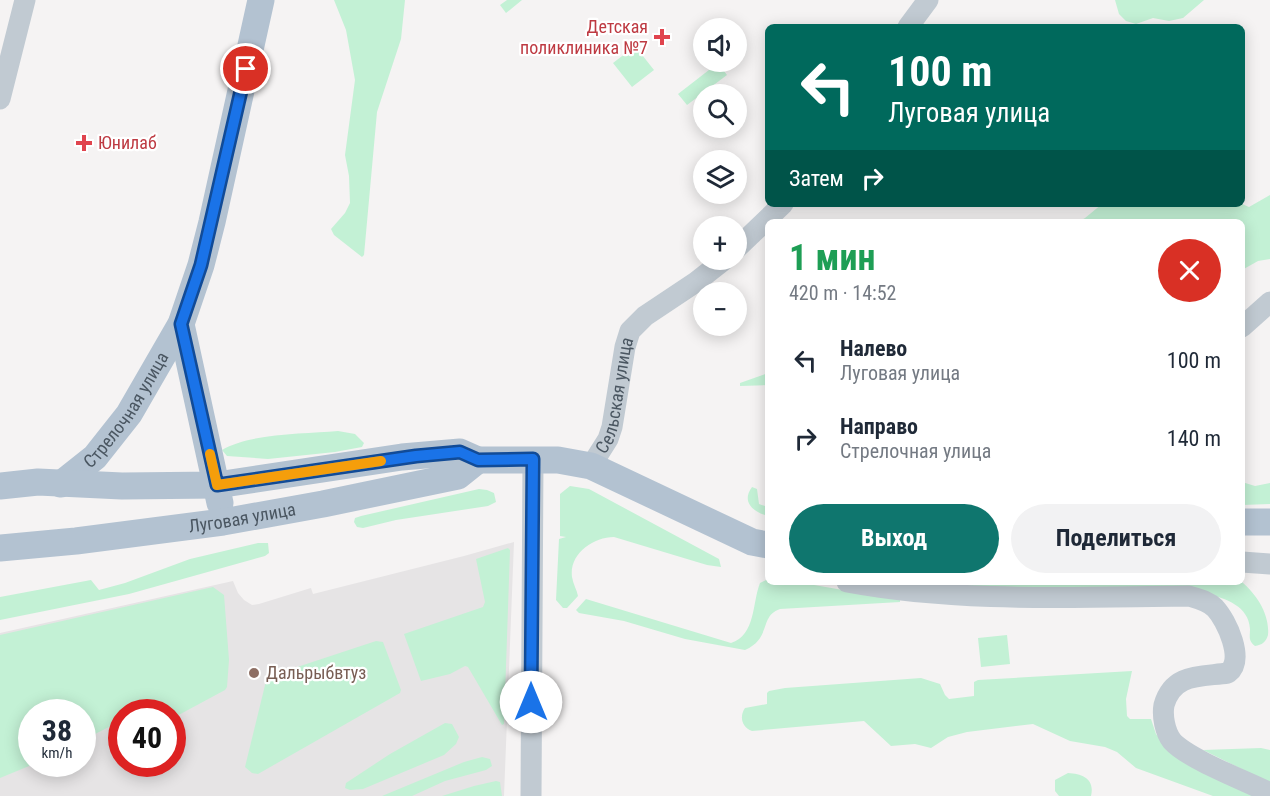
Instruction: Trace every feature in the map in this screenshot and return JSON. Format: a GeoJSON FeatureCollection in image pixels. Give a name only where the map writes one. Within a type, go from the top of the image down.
{"type":"FeatureCollection","features":[{"type":"Feature","properties":{"kind":"main road","name":"Стрелочная улица"},"geometry":{"type":"LineString","coordinates":[[61,484],[95,457],[129,414],[181,324],[201,265],[261,0]]}},
{"type":"Feature","properties":{"kind":"main road","name":"Стрелочная улица"},"geometry":{"type":"LineString","coordinates":[[181,324],[217,485],[223,522]]}},
{"type":"Feature","properties":{"kind":"main road","name":"Луговая улица"},"geometry":{"type":"LineString","coordinates":[[0,486],[38,482],[217,485],[416,456],[460,452],[478,460],[533,459],[568,461],[591,466],[753,542],[765,544]]}},
{"type":"Feature","properties":{"kind":"main road","name":"Луговая улица"},"geometry":{"type":"LineString","coordinates":[[3,549],[223,522],[323,504],[458,476],[478,460]]}},
{"type":"Feature","properties":{"kind":"main road"},"geometry":{"type":"LineString","coordinates":[[1245,522],[1270,522]]}},
{"type":"Feature","properties":{"kind":"street"},"geometry":{"type":"LineString","coordinates":[[0,99],[25,0]]}},
{"type":"Feature","properties":{"kind":"street"},"geometry":{"type":"LineString","coordinates":[[910,24],[928,0]]}},
{"type":"Feature","properties":{"kind":"street"},"geometry":{"type":"LineString","coordinates":[[767,219],[780,207]]}},
{"type":"Feature","properties":{"kind":"street"},"geometry":{"type":"LineString","coordinates":[[747,238],[765,221]]}},
{"type":"Feature","properties":{"kind":"street","name":"Сельская улица"},"geometry":{"type":"LineString","coordinates":[[591,466],[608,439],[612,427],[624,347],[630,331],[645,316],[711,270]]}},
{"type":"Feature","properties":{"kind":"street"},"geometry":{"type":"LineString","coordinates":[[1245,324],[1270,302]]}},
{"type":"Feature","properties":{"kind":"street"},"geometry":{"type":"LineString","coordinates":[[531,796],[533,459]]}},
{"type":"Feature","properties":{"kind":"street"},"geometry":{"type":"LineString","coordinates":[[1245,562],[1270,564]]}},
{"type":"Feature","properties":{"kind":"street"},"geometry":{"type":"LineString","coordinates":[[863,585],[889,590],[976,597],[1189,596],[1205,600],[1215,609],[1227,626],[1236,657],[1235,663],[1228,673],[1181,680],[1174,685],[1163,709],[1167,731],[1171,740],[1189,754],[1270,793]]}},
{"type":"Feature","properties":{"kind":"shaded area","name":"Дальрыбвтуз"},"geometry":{"type":"Polygon","coordinates":[[[514,542],[504,796],[0,796],[0,633],[233,581],[238,593],[252,605],[311,588],[313,594],[514,542]]]}},
{"type":"Feature","properties":{"kind":"green space"},"geometry":{"type":"Polygon","coordinates":[[[334,0],[405,0],[401,39],[377,112],[362,257],[334,235],[331,229],[345,213],[350,203],[349,176],[345,155],[355,80],[346,30],[334,0]]]}},
{"type":"Feature","properties":{"kind":"green space"},"geometry":{"type":"Polygon","coordinates":[[[507,0],[522,0],[506,13],[500,5],[507,0]]]}},
{"type":"Feature","properties":{"kind":"green space"},"geometry":{"type":"Polygon","coordinates":[[[1115,0],[1204,0],[1183,18],[1169,21],[1153,18],[1136,24],[1126,21],[1119,14],[1115,0]]]}},
{"type":"Feature","properties":{"kind":"green space"},"geometry":{"type":"Polygon","coordinates":[[[635,46],[654,70],[632,87],[613,63],[635,46]]]}},
{"type":"Feature","properties":{"kind":"green space"},"geometry":{"type":"Polygon","coordinates":[[[706,72],[725,72],[727,75],[715,84],[693,84],[693,100],[687,105],[678,94],[706,72]]]}},
{"type":"Feature","properties":{"kind":"green space"},"geometry":{"type":"Polygon","coordinates":[[[1270,195],[1270,259],[1258,261],[1245,268],[1245,219],[1083,219],[1098,207],[1249,207],[1270,195]]]}},
{"type":"Feature","properties":{"kind":"green space"},"geometry":{"type":"Polygon","coordinates":[[[765,374],[765,385],[740,386],[740,383],[765,374]]]}},
{"type":"Feature","properties":{"kind":"green space"},"geometry":{"type":"Polygon","coordinates":[[[338,431],[355,434],[364,443],[362,447],[268,459],[227,456],[222,450],[234,444],[262,437],[338,431]]]}},
{"type":"Feature","properties":{"kind":"green space"},"geometry":{"type":"Polygon","coordinates":[[[1245,483],[1255,486],[1270,483],[1270,504],[1245,505],[1245,483]]]}},
{"type":"Feature","properties":{"kind":"green space"},"geometry":{"type":"Polygon","coordinates":[[[570,486],[589,489],[719,559],[721,567],[707,565],[614,537],[598,540],[584,548],[574,561],[573,580],[578,596],[567,608],[563,608],[556,600],[559,539],[566,537],[560,536],[560,494],[570,486]]]}},
{"type":"Feature","properties":{"kind":"green space"},"geometry":{"type":"Polygon","coordinates":[[[752,487],[757,489],[759,504],[765,506],[765,515],[750,506],[749,492],[752,487]]]}},
{"type":"Feature","properties":{"kind":"green space"},"geometry":{"type":"Polygon","coordinates":[[[479,489],[494,493],[496,502],[488,506],[396,520],[363,528],[357,527],[354,522],[355,518],[361,516],[479,489]]]}},
{"type":"Feature","properties":{"kind":"green space"},"geometry":{"type":"Polygon","coordinates":[[[258,543],[268,543],[269,553],[129,594],[0,620],[0,597],[91,580],[99,590],[190,559],[258,543]]]}},
{"type":"Feature","properties":{"kind":"green space"},"geometry":{"type":"Polygon","coordinates":[[[508,548],[510,550],[504,724],[502,725],[468,667],[465,666],[450,674],[421,681],[404,634],[483,607],[485,602],[476,559],[508,548]]]}},
{"type":"Feature","properties":{"kind":"green space"},"geometry":{"type":"Polygon","coordinates":[[[765,580],[765,585],[814,585],[900,600],[900,602],[780,609],[769,617],[759,640],[745,650],[685,639],[624,621],[579,613],[576,610],[586,599],[731,643],[739,639],[749,626],[760,583],[765,580]]]}},
{"type":"Feature","properties":{"kind":"green space"},"geometry":{"type":"Polygon","coordinates":[[[951,585],[1245,585],[1261,605],[1267,620],[1268,635],[1263,643],[1255,646],[1250,640],[1249,621],[1241,609],[1235,604],[1207,594],[951,585]]]}},
{"type":"Feature","properties":{"kind":"green space"},"geometry":{"type":"Polygon","coordinates":[[[213,587],[224,595],[229,660],[227,687],[186,711],[186,699],[108,699],[108,728],[96,734],[96,699],[18,699],[18,771],[0,778],[0,635],[213,587]]]}},
{"type":"Feature","properties":{"kind":"green space"},"geometry":{"type":"Polygon","coordinates":[[[1007,635],[1010,664],[981,667],[978,638],[1007,635]]]}},
{"type":"Feature","properties":{"kind":"green space"},"geometry":{"type":"Polygon","coordinates":[[[376,641],[383,642],[401,690],[400,693],[258,774],[252,773],[245,767],[267,677],[376,641]]]}},
{"type":"Feature","properties":{"kind":"green space"},"geometry":{"type":"Polygon","coordinates":[[[1132,671],[1126,699],[1127,716],[1130,719],[1151,719],[1156,734],[1162,741],[1263,796],[1213,796],[1136,768],[1117,752],[1105,747],[1070,741],[1033,724],[967,732],[948,737],[931,748],[915,744],[891,746],[864,721],[752,731],[746,727],[742,718],[745,708],[767,704],[769,691],[785,688],[921,678],[940,684],[949,699],[974,696],[974,682],[978,680],[1132,671]]]}},
{"type":"Feature","properties":{"kind":"green space"},"geometry":{"type":"Polygon","coordinates":[[[445,723],[452,724],[459,737],[456,744],[444,755],[363,789],[345,788],[346,783],[390,754],[445,723]]]}},
{"type":"Feature","properties":{"kind":"green space"},"geometry":{"type":"Polygon","coordinates":[[[1261,748],[1270,750],[1270,783],[1203,750],[1261,748]]]}},
{"type":"Feature","properties":{"kind":"green space"},"geometry":{"type":"Polygon","coordinates":[[[482,757],[490,759],[492,766],[486,770],[445,781],[412,796],[382,796],[464,762],[482,757]]]}},
{"type":"Feature","properties":{"kind":"green space"},"geometry":{"type":"Polygon","coordinates":[[[1068,773],[1087,778],[1091,785],[1091,796],[1059,796],[1055,791],[1055,780],[1068,773]]]}},
{"type":"Feature","properties":{"kind":"green space"},"geometry":{"type":"Polygon","coordinates":[[[500,782],[502,796],[442,796],[474,786],[500,782]]]}},
{"type":"Feature","properties":{"kind":"slow traffic"},"geometry":{"type":"LineString","coordinates":[[210,454],[217,485],[381,461]]}},
{"type":"Feature","properties":{"kind":"place","name":"Детская поликлиника №7"},"geometry":{"type":"Point","coordinates":[662,37]}},
{"type":"Feature","properties":{"kind":"place","name":"Юнилаб"},"geometry":{"type":"Point","coordinates":[84,143]}},
{"type":"Feature","properties":{"kind":"place","name":"Дальрыбвтуз"},"geometry":{"type":"Point","coordinates":[254,673]}},
{"type":"Feature","properties":{"kind":"route"},"geometry":{"type":"LineString","coordinates":[[246,69],[212,222],[201,265],[181,324],[217,485],[402,457],[460,452],[478,460],[533,459],[531,702]]}}]}
